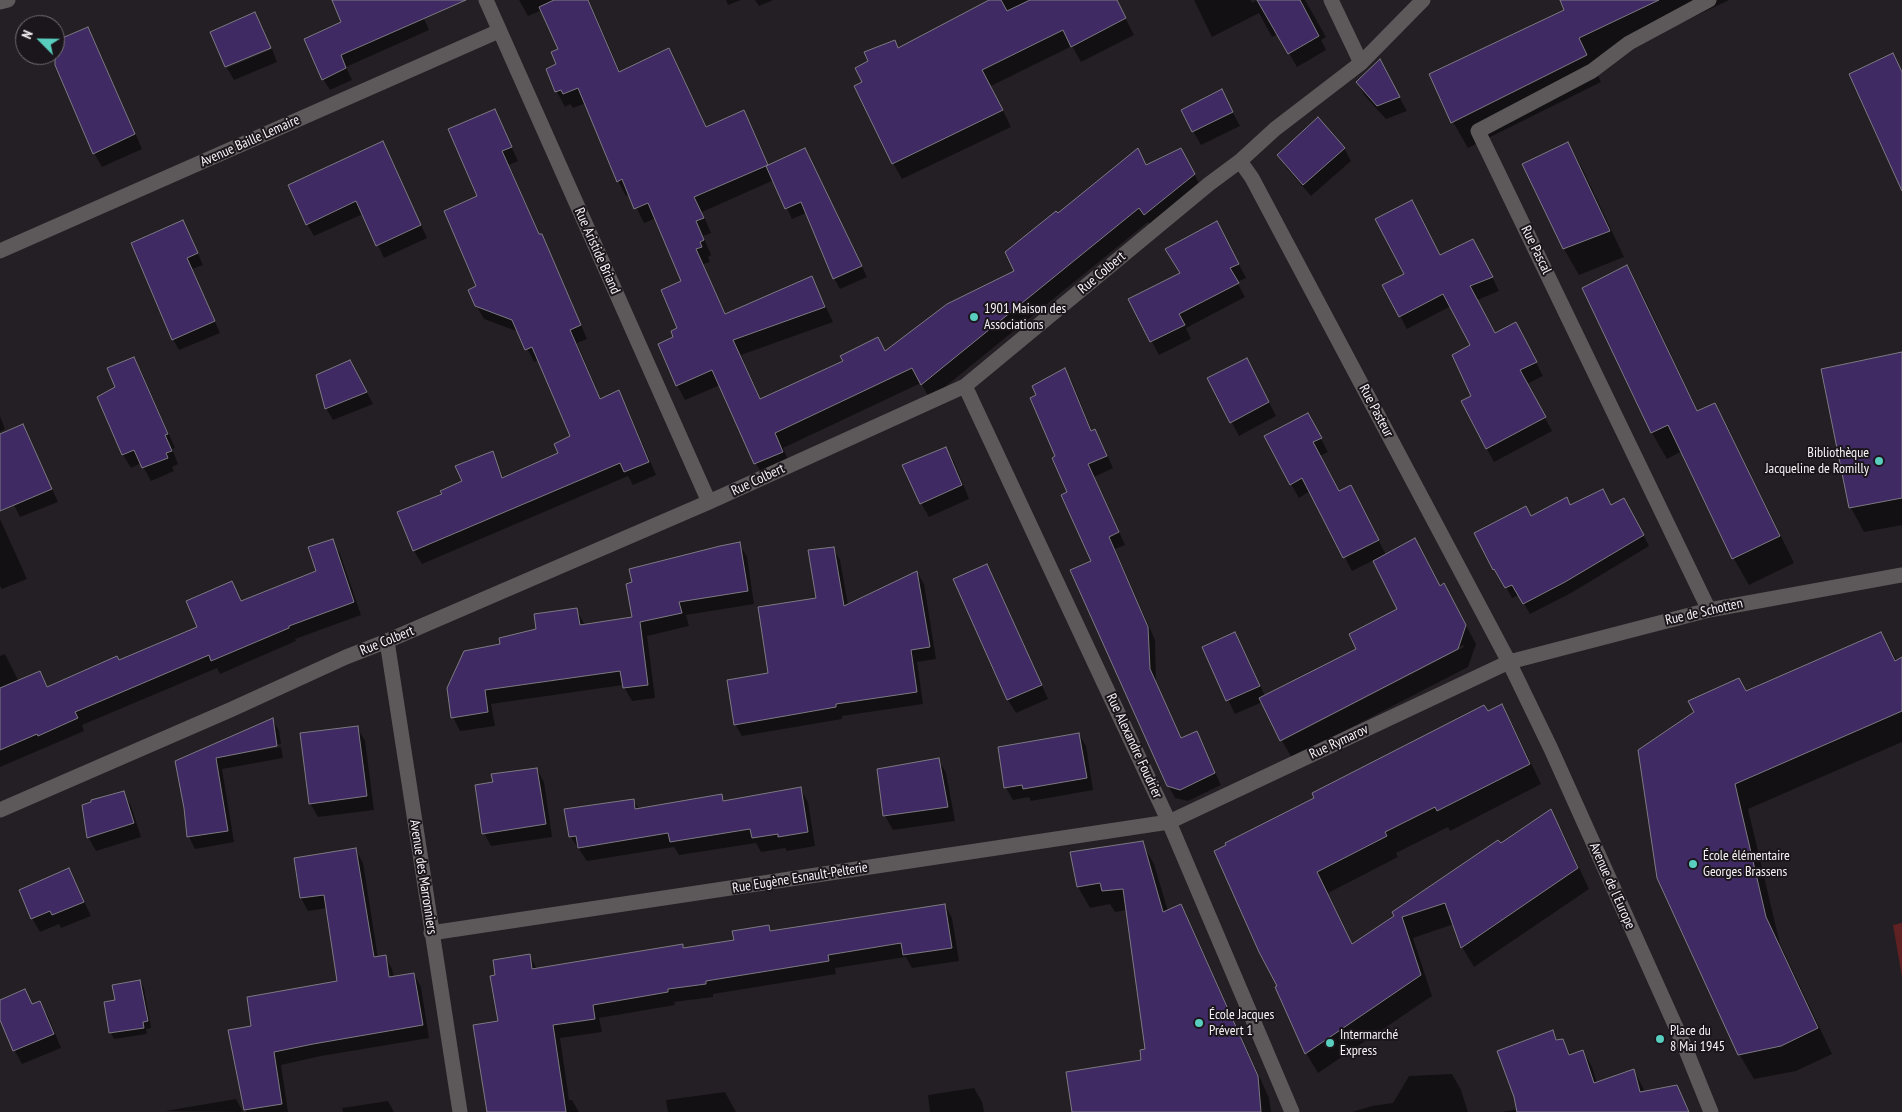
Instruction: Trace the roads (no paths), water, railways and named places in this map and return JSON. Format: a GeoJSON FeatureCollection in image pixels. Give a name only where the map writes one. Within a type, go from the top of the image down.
{"type":"FeatureCollection","features":[{"type":"Feature","properties":{"kind":"street"},"geometry":{"type":"LineString","coordinates":[[0,2],[8,0]]}},
{"type":"Feature","properties":{"kind":"street","name":"Rue Aristide Briand"},"geometry":{"type":"LineString","coordinates":[[486,0],[709,502]]}},
{"type":"Feature","properties":{"kind":"street"},"geometry":{"type":"LineString","coordinates":[[1331,0],[1361,62]]}},
{"type":"Feature","properties":{"kind":"street","name":"Rue Colbert"},"geometry":{"type":"LineString","coordinates":[[0,810],[230,710],[346,657],[709,502],[966,386],[1240,161],[1275,130],[1361,62],[1423,0]]}},
{"type":"Feature","properties":{"kind":"street","name":"Rue Pascal"},"geometry":{"type":"LineString","coordinates":[[1709,0],[1629,43],[1592,71],[1478,131],[1709,610]]}},
{"type":"Feature","properties":{"kind":"street","name":"Avenue Baille Lemaire"},"geometry":{"type":"LineString","coordinates":[[0,251],[499,31]]}},
{"type":"Feature","properties":{"kind":"street","name":"Rue Pasteur"},"geometry":{"type":"LineString","coordinates":[[1240,161],[1252,178],[1509,662]]}},
{"type":"Feature","properties":{"kind":"street","name":"Rue Alexandre Foudrier"},"geometry":{"type":"LineString","coordinates":[[966,386],[1169,822],[1292,1112]]}},
{"type":"Feature","properties":{"kind":"street","name":"Rue de Schotten"},"geometry":{"type":"LineString","coordinates":[[1509,662],[1709,610],[1902,575]]}},
{"type":"Feature","properties":{"kind":"street","name":"Avenue des Marronniers"},"geometry":{"type":"LineString","coordinates":[[387,641],[460,1112]]}},
{"type":"Feature","properties":{"kind":"street","name":"Rue Rymarov"},"geometry":{"type":"LineString","coordinates":[[1169,822],[1509,662]]}},
{"type":"Feature","properties":{"kind":"street","name":"Avenue de l'Europe"},"geometry":{"type":"LineString","coordinates":[[1509,662],[1551,749],[1684,1045],[1711,1112]]}},
{"type":"Feature","properties":{"kind":"street","name":"Rue Eugène Esnault-Pelterie"},"geometry":{"type":"LineString","coordinates":[[431,933],[1169,822]]}},
{"type":"Feature","properties":{"kind":"place","name":"1901 Maison des Associations"},"geometry":{"type":"Point","coordinates":[974,317]}},
{"type":"Feature","properties":{"kind":"place","name":"Bibliothèque Jacqueline de Romilly"},"geometry":{"type":"Point","coordinates":[1879,461]}},
{"type":"Feature","properties":{"kind":"place","name":"École élémentaire Georges Brassens"},"geometry":{"type":"Point","coordinates":[1693,864]}},
{"type":"Feature","properties":{"kind":"place","name":"École Jacques Prévert 1"},"geometry":{"type":"Point","coordinates":[1199,1023]}},
{"type":"Feature","properties":{"kind":"place","name":"Place du 8 Mai 1945"},"geometry":{"type":"Point","coordinates":[1660,1039]}},
{"type":"Feature","properties":{"kind":"place","name":"Intermarché Express"},"geometry":{"type":"Point","coordinates":[1330,1043]}}]}
